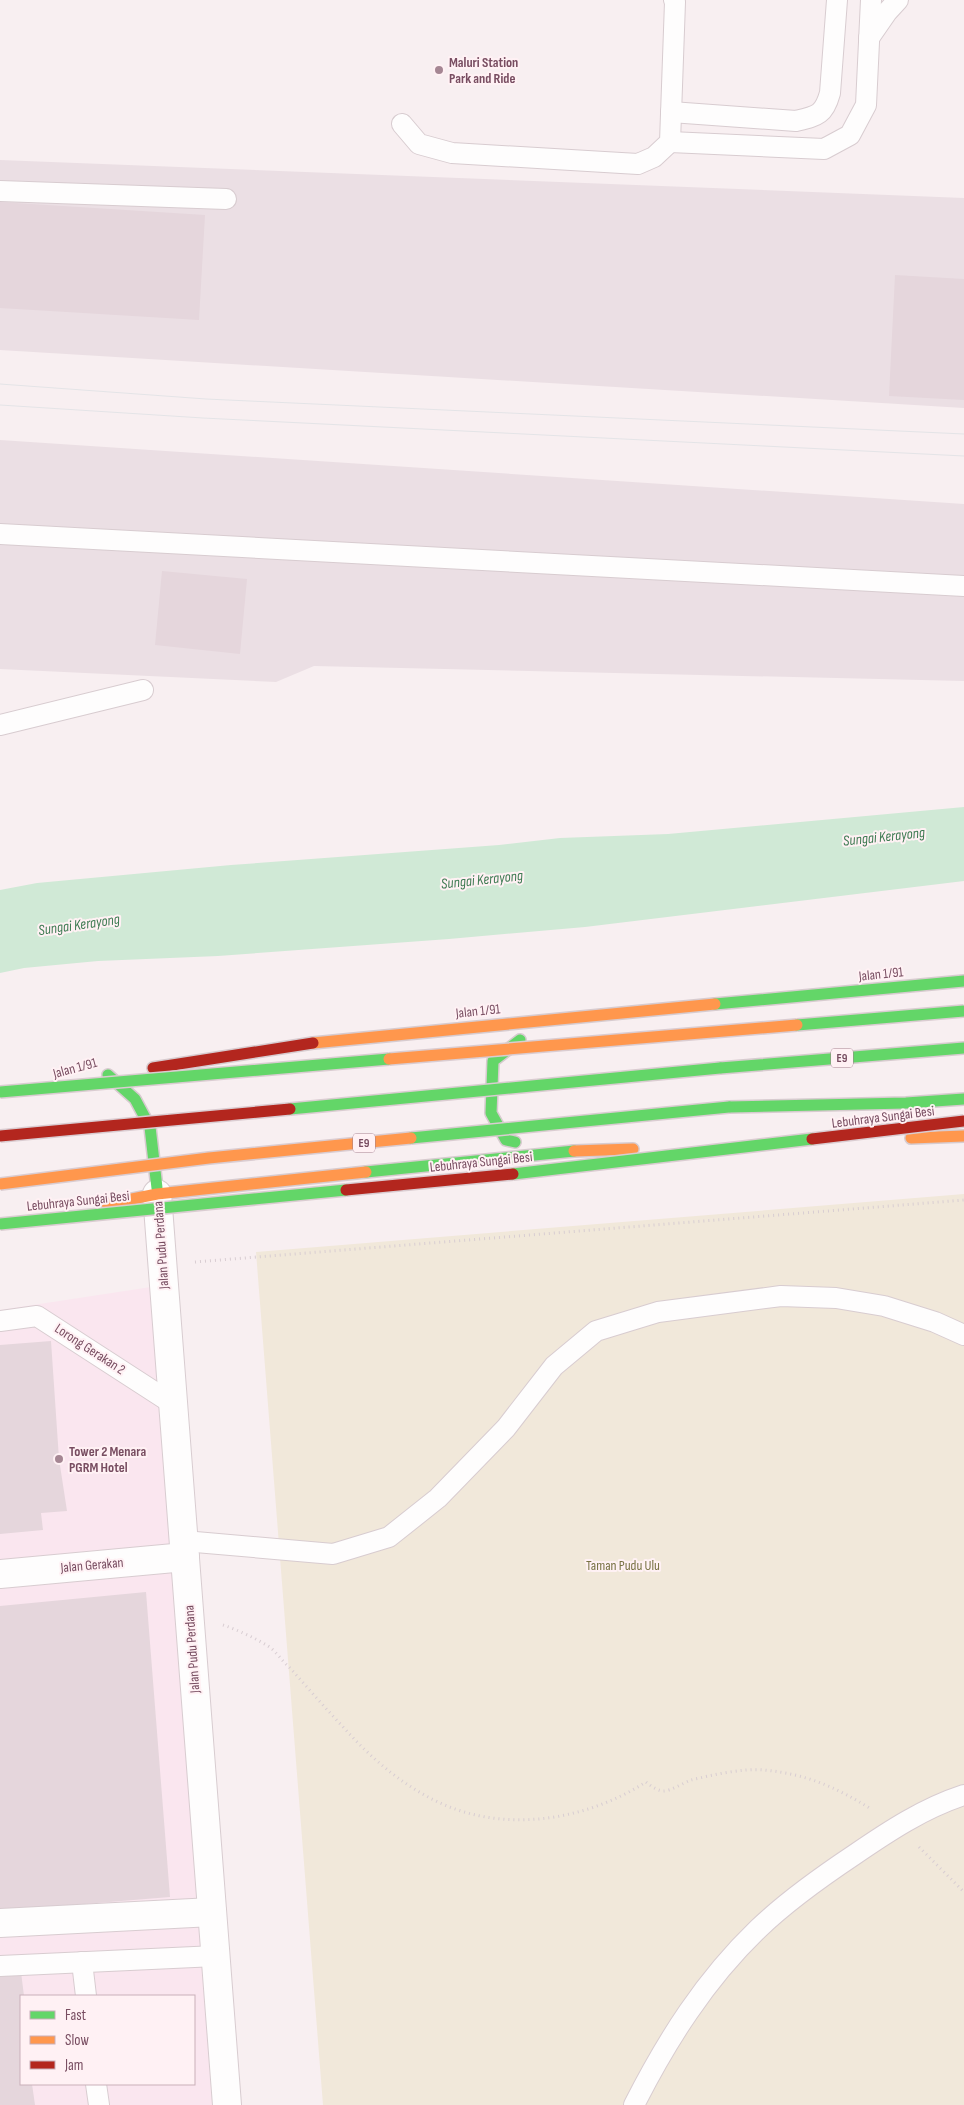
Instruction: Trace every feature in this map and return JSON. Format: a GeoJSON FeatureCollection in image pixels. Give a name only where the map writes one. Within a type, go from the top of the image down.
{"type":"FeatureCollection","features":[{"type":"Feature","properties":{"kind":"main road","name":"Jalan 1/91"},"geometry":{"type":"LineString","coordinates":[[0,1104],[108,1075],[314,1043],[548,1019],[964,981]]}},
{"type":"Feature","properties":{"kind":"main road"},"geometry":{"type":"LineString","coordinates":[[0,1092],[964,1011]]}},
{"type":"Feature","properties":{"kind":"main road"},"geometry":{"type":"LineString","coordinates":[[548,1019],[493,1061],[491,1113],[506,1140],[574,1151]]}},
{"type":"Feature","properties":{"kind":"main road","name":"E9"},"geometry":{"type":"LineString","coordinates":[[0,1136],[720,1068],[964,1048]]}},
{"type":"Feature","properties":{"kind":"main road"},"geometry":{"type":"LineString","coordinates":[[108,1075],[135,1099],[150,1127],[157,1194]]}},
{"type":"Feature","properties":{"kind":"main road","name":"E9"},"geometry":{"type":"LineString","coordinates":[[0,1184],[209,1158],[729,1107],[906,1103],[964,1099]]}},
{"type":"Feature","properties":{"kind":"main road","name":"Lebuhraya Sungai Besi"},"geometry":{"type":"LineString","coordinates":[[0,1225],[495,1176],[964,1121]]}},
{"type":"Feature","properties":{"kind":"main road"},"geometry":{"type":"LineString","coordinates":[[0,1225],[157,1194],[574,1151],[964,1136]]}},
{"type":"Feature","properties":{"kind":"street","name":"Jalan Pudu Perdana"},"geometry":{"type":"LineString","coordinates":[[157,1194],[227,2105]]}},
{"type":"Feature","properties":{"kind":"street","name":"Jalan Gerakan"},"geometry":{"type":"LineString","coordinates":[[0,1574],[184,1549]]}},
{"type":"Feature","properties":{"kind":"street"},"geometry":{"type":"LineString","coordinates":[[0,1923],[212,1912]]}},
{"type":"Feature","properties":{"kind":"lane"},"geometry":{"type":"LineString","coordinates":[[402,124],[419,144],[452,153],[638,164],[654,157],[670,142],[674,0]]}},
{"type":"Feature","properties":{"kind":"lane"},"geometry":{"type":"LineString","coordinates":[[670,142],[824,149],[850,136],[866,105],[871,0]]}},
{"type":"Feature","properties":{"kind":"lane"},"geometry":{"type":"LineString","coordinates":[[868,38],[886,12],[898,0]]}},
{"type":"Feature","properties":{"kind":"lane"},"geometry":{"type":"LineString","coordinates":[[671,112],[796,121],[815,117],[826,107],[830,93],[832,5]]}},
{"type":"Feature","properties":{"kind":"lane"},"geometry":{"type":"LineString","coordinates":[[0,191],[226,198]]}},
{"type":"Feature","properties":{"kind":"lane"},"geometry":{"type":"LineString","coordinates":[[0,534],[964,586]]}},
{"type":"Feature","properties":{"kind":"lane"},"geometry":{"type":"LineString","coordinates":[[0,726],[143,690]]}},
{"type":"Feature","properties":{"kind":"lane"},"geometry":{"type":"LineString","coordinates":[[184,1549],[333,1554],[389,1537],[438,1498],[506,1428],[554,1366],[596,1330],[658,1312],[781,1296],[836,1298],[884,1306],[935,1322],[964,1335]]}},
{"type":"Feature","properties":{"kind":"lane","name":"Lorong Gerakan 2"},"geometry":{"type":"LineString","coordinates":[[0,1321],[37,1316],[173,1404]]}},
{"type":"Feature","properties":{"kind":"lane"},"geometry":{"type":"LineString","coordinates":[[634,2105],[666,2045],[688,2010],[758,1928],[805,1889],[897,1825],[964,1795]]}},
{"type":"Feature","properties":{"kind":"lane"},"geometry":{"type":"LineString","coordinates":[[0,1966],[216,1956]]}},
{"type":"Feature","properties":{"kind":"lane"},"geometry":{"type":"LineString","coordinates":[[82,1962],[86,1995]]}},
{"type":"Feature","properties":{"kind":"lane"},"geometry":{"type":"LineString","coordinates":[[96,2085],[99,2105]]}},
{"type":"Feature","properties":{"kind":"path"},"geometry":{"type":"LineString","coordinates":[[163,1265],[964,1200]]}},
{"type":"Feature","properties":{"kind":"path"},"geometry":{"type":"LineString","coordinates":[[190,1620],[225,1626],[269,1646],[376,1760],[405,1782],[437,1802],[468,1813],[525,1820],[550,1818],[598,1807],[624,1796],[646,1782],[654,1788],[664,1791],[692,1780],[719,1774],[762,1770],[816,1780],[842,1791],[897,1825],[964,1892]]}},
{"type":"Feature","properties":{"kind":"shaded area"},"geometry":{"type":"Polygon","coordinates":[[[0,160],[964,198],[964,408],[0,350],[0,160]]]}},
{"type":"Feature","properties":{"kind":"shaded area"},"geometry":{"type":"Polygon","coordinates":[[[0,440],[964,504],[964,681],[314,666],[276,682],[0,669],[0,440]]]}},
{"type":"Feature","properties":{"kind":"shaded area"},"geometry":{"type":"Polygon","coordinates":[[[151,1287],[216,2105],[0,2105],[0,1310],[151,1287]]]}},
{"type":"Feature","properties":{"kind":"green space","name":"Taman Pudu Ulu"},"geometry":{"type":"Polygon","coordinates":[[[964,1194],[964,2105],[323,2105],[256,1252],[964,1194]]]}},
{"type":"Feature","properties":{"kind":"water","name":"Sungai Kerayong"},"geometry":{"type":"Polygon","coordinates":[[[964,807],[964,881],[585,927],[218,956],[98,961],[24,968],[0,973],[0,890],[37,883],[231,865],[499,845],[560,838],[668,834],[964,807]]]}},
{"type":"Feature","properties":{"kind":"building"},"geometry":{"type":"Polygon","coordinates":[[[0,202],[205,215],[199,320],[0,308],[0,202]]]}},
{"type":"Feature","properties":{"kind":"building"},"geometry":{"type":"Polygon","coordinates":[[[895,275],[964,279],[964,400],[889,396],[895,275]]]}},
{"type":"Feature","properties":{"kind":"building"},"geometry":{"type":"Polygon","coordinates":[[[162,571],[247,579],[240,654],[155,645],[162,571]]]}},
{"type":"Feature","properties":{"kind":"building"},"geometry":{"type":"Polygon","coordinates":[[[51,1341],[59,1459],[67,1511],[41,1513],[43,1530],[0,1534],[0,1345],[51,1341]]]}},
{"type":"Feature","properties":{"kind":"building"},"geometry":{"type":"Polygon","coordinates":[[[146,1592],[170,1897],[0,1911],[0,1606],[146,1592]]]}},
{"type":"Feature","properties":{"kind":"building"},"geometry":{"type":"Polygon","coordinates":[[[21,1972],[24,1995],[20,1995],[20,2085],[32,2085],[35,2105],[0,2105],[0,1974],[21,1972]]]}},
{"type":"Feature","properties":{"kind":"tram line"},"geometry":{"type":"LineString","coordinates":[[0,384],[206,399],[964,434]]}},
{"type":"Feature","properties":{"kind":"tram line"},"geometry":{"type":"LineString","coordinates":[[0,405],[203,418],[964,456]]}},
{"type":"Feature","properties":{"kind":"traffic: fast"},"geometry":{"type":"LineString","coordinates":[[715,1004],[964,981]]}},
{"type":"Feature","properties":{"kind":"traffic: fast"},"geometry":{"type":"LineString","coordinates":[[797,1025],[964,1011]]}},
{"type":"Feature","properties":{"kind":"traffic: fast"},"geometry":{"type":"LineString","coordinates":[[515,1142],[506,1140],[491,1113],[493,1061],[520,1040]]}},
{"type":"Feature","properties":{"kind":"traffic: fast"},"geometry":{"type":"LineString","coordinates":[[720,1068],[964,1048]]}},
{"type":"Feature","properties":{"kind":"traffic: fast"},"geometry":{"type":"LineString","coordinates":[[0,1092],[389,1059]]}},
{"type":"Feature","properties":{"kind":"traffic: fast"},"geometry":{"type":"LineString","coordinates":[[290,1109],[720,1068]]}},
{"type":"Feature","properties":{"kind":"traffic: fast"},"geometry":{"type":"LineString","coordinates":[[108,1075],[135,1099],[150,1127],[157,1188]]}},
{"type":"Feature","properties":{"kind":"traffic: fast"},"geometry":{"type":"LineString","coordinates":[[729,1107],[906,1103],[964,1099]]}},
{"type":"Feature","properties":{"kind":"traffic: fast"},"geometry":{"type":"LineString","coordinates":[[411,1138],[729,1107]]}},
{"type":"Feature","properties":{"kind":"traffic: fast"},"geometry":{"type":"LineString","coordinates":[[513,1174],[812,1139]]}},
{"type":"Feature","properties":{"kind":"traffic: fast"},"geometry":{"type":"LineString","coordinates":[[366,1172],[574,1151]]}},
{"type":"Feature","properties":{"kind":"traffic: fast"},"geometry":{"type":"LineString","coordinates":[[0,1224],[346,1190]]}},
{"type":"Feature","properties":{"kind":"traffic: slow"},"geometry":{"type":"LineString","coordinates":[[313,1043],[715,1004]]}},
{"type":"Feature","properties":{"kind":"traffic: slow"},"geometry":{"type":"LineString","coordinates":[[389,1059],[797,1025]]}},
{"type":"Feature","properties":{"kind":"traffic: slow"},"geometry":{"type":"LineString","coordinates":[[911,1138],[964,1136]]}},
{"type":"Feature","properties":{"kind":"traffic: slow"},"geometry":{"type":"LineString","coordinates":[[0,1184],[209,1158],[411,1138]]}},
{"type":"Feature","properties":{"kind":"traffic: slow"},"geometry":{"type":"LineString","coordinates":[[574,1151],[633,1149]]}},
{"type":"Feature","properties":{"kind":"traffic: slow"},"geometry":{"type":"LineString","coordinates":[[107,1204],[157,1194],[366,1172]]}},
{"type":"Feature","properties":{"kind":"traffic: jam"},"geometry":{"type":"LineString","coordinates":[[153,1068],[313,1043]]}},
{"type":"Feature","properties":{"kind":"traffic: jam"},"geometry":{"type":"LineString","coordinates":[[0,1136],[290,1109]]}},
{"type":"Feature","properties":{"kind":"traffic: jam"},"geometry":{"type":"LineString","coordinates":[[812,1139],[964,1121]]}},
{"type":"Feature","properties":{"kind":"traffic: jam"},"geometry":{"type":"LineString","coordinates":[[346,1190],[513,1174]]}},
{"type":"Feature","properties":{"kind":"place","name":"Maluri Station Park and Ride"},"geometry":{"type":"Point","coordinates":[439,70]}},
{"type":"Feature","properties":{"kind":"place","name":"Tower 2 Menara PGRM Hotel"},"geometry":{"type":"Point","coordinates":[59,1459]}}]}
